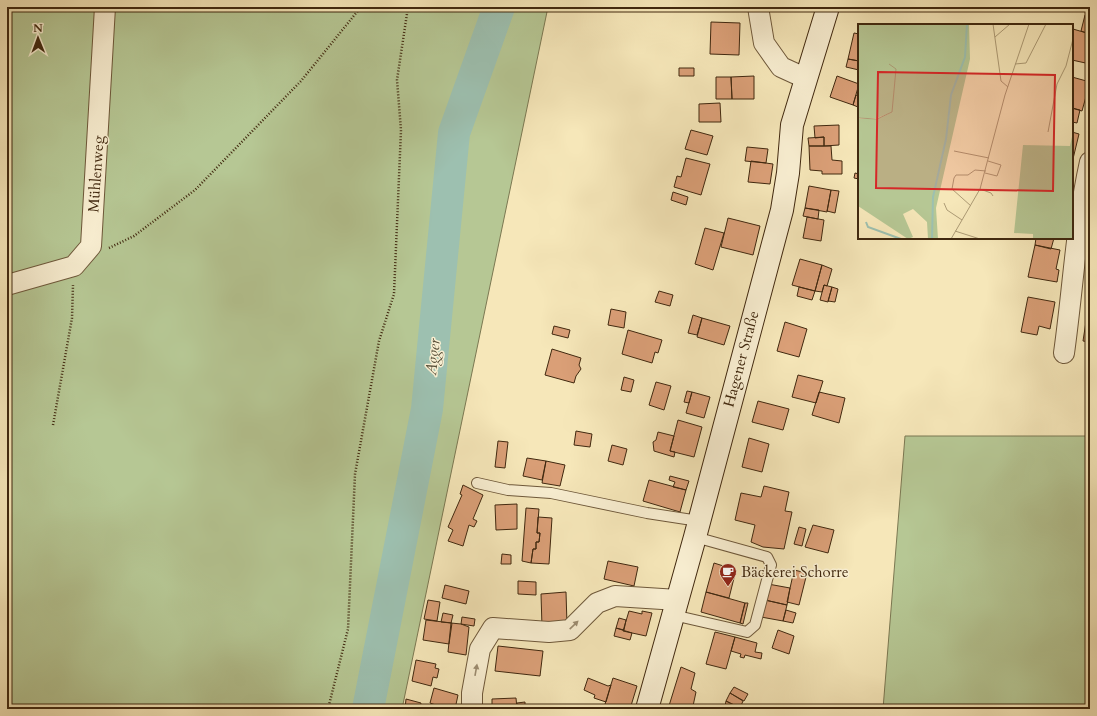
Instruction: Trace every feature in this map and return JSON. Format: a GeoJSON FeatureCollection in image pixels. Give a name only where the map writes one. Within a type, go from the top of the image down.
{"type":"FeatureCollection","features":[{"type":"Feature","properties":{"kind":"main road","name":"Hagener Straße"},"geometry":{"type":"LineString","coordinates":[[647,709],[676,607],[782,210],[788,172],[792,125],[805,78],[828,7]]}},
{"type":"Feature","properties":{"kind":"street","name":"Mühlenweg"},"geometry":{"type":"LineString","coordinates":[[74,266],[92,246],[105,7]]}},
{"type":"Feature","properties":{"kind":"street"},"geometry":{"type":"LineString","coordinates":[[758,7],[764,43],[781,67],[805,78]]}},
{"type":"Feature","properties":{"kind":"street"},"geometry":{"type":"LineString","coordinates":[[1064,353],[1070,309],[1076,241],[1090,162]]}},
{"type":"Feature","properties":{"kind":"street"},"geometry":{"type":"LineString","coordinates":[[7,285],[74,266]]}},
{"type":"Feature","properties":{"kind":"street"},"geometry":{"type":"LineString","coordinates":[[472,709],[472,693],[480,649],[493,628],[549,632],[570,630],[597,603],[615,596],[676,607]]}},
{"type":"Feature","properties":{"kind":"lane"},"geometry":{"type":"LineString","coordinates":[[477,483],[508,490],[551,493],[647,514],[697,529],[767,557],[772,565],[755,625],[747,632],[676,607]]}},
{"type":"Feature","properties":{"kind":"path"},"geometry":{"type":"LineString","coordinates":[[107,249],[134,236],[195,190],[301,81],[361,7]]}},
{"type":"Feature","properties":{"kind":"path"},"geometry":{"type":"LineString","coordinates":[[328,709],[348,629],[355,474],[379,342],[394,294],[401,130],[397,80],[408,7]]}},
{"type":"Feature","properties":{"kind":"path"},"geometry":{"type":"LineString","coordinates":[[53,424],[72,318],[74,266]]}},
{"type":"Feature","properties":{"kind":"green space"},"geometry":{"type":"Polygon","coordinates":[[[7,7],[103,7],[89,245],[70,264],[7,283],[7,7]]]}},
{"type":"Feature","properties":{"kind":"green space"},"geometry":{"type":"Polygon","coordinates":[[[108,7],[548,7],[402,709],[7,709],[7,287],[81,264],[108,7]]]}},
{"type":"Feature","properties":{"kind":"green space"},"geometry":{"type":"Polygon","coordinates":[[[905,436],[1090,436],[1090,709],[883,709],[905,436]]]}},
{"type":"Feature","properties":{"kind":"building"},"geometry":{"type":"Polygon","coordinates":[[[890,7],[905,7],[904,10],[890,7]]]}},
{"type":"Feature","properties":{"kind":"building"},"geometry":{"type":"Polygon","coordinates":[[[1085,15],[1090,17],[1090,34],[1081,31],[1085,15]]]}},
{"type":"Feature","properties":{"kind":"building"},"geometry":{"type":"Polygon","coordinates":[[[711,22],[740,23],[739,55],[710,54],[711,22]]]}},
{"type":"Feature","properties":{"kind":"building"},"geometry":{"type":"Polygon","coordinates":[[[1073,29],[1090,34],[1090,64],[1073,60],[1073,29]]]}},
{"type":"Feature","properties":{"kind":"building"},"geometry":{"type":"Polygon","coordinates":[[[854,33],[858,34],[858,61],[848,59],[854,33]]]}},
{"type":"Feature","properties":{"kind":"building"},"geometry":{"type":"Polygon","coordinates":[[[848,59],[858,61],[858,70],[846,67],[848,59]]]}},
{"type":"Feature","properties":{"kind":"building"},"geometry":{"type":"Polygon","coordinates":[[[679,68],[694,68],[694,76],[679,76],[679,68]]]}},
{"type":"Feature","properties":{"kind":"building"},"geometry":{"type":"Polygon","coordinates":[[[754,76],[754,99],[732,99],[731,77],[754,76]]]}},
{"type":"Feature","properties":{"kind":"building"},"geometry":{"type":"Polygon","coordinates":[[[837,76],[858,84],[853,105],[830,97],[837,76]]]}},
{"type":"Feature","properties":{"kind":"building"},"geometry":{"type":"Polygon","coordinates":[[[716,77],[731,77],[732,99],[716,99],[716,77]]]}},
{"type":"Feature","properties":{"kind":"building"},"geometry":{"type":"Polygon","coordinates":[[[1073,77],[1090,82],[1082,111],[1073,108],[1073,77]]]}},
{"type":"Feature","properties":{"kind":"building"},"geometry":{"type":"Polygon","coordinates":[[[856,95],[858,96],[858,107],[853,105],[856,95]]]}},
{"type":"Feature","properties":{"kind":"building"},"geometry":{"type":"Polygon","coordinates":[[[720,103],[721,122],[699,122],[699,104],[720,103]]]}},
{"type":"Feature","properties":{"kind":"building"},"geometry":{"type":"Polygon","coordinates":[[[1073,108],[1080,110],[1077,123],[1073,122],[1073,108]]]}},
{"type":"Feature","properties":{"kind":"building"},"geometry":{"type":"Polygon","coordinates":[[[839,125],[839,145],[824,146],[824,137],[815,138],[814,126],[839,125]]]}},
{"type":"Feature","properties":{"kind":"building"},"geometry":{"type":"Polygon","coordinates":[[[691,130],[713,136],[707,155],[685,149],[691,130]]]}},
{"type":"Feature","properties":{"kind":"building"},"geometry":{"type":"Polygon","coordinates":[[[1073,132],[1079,134],[1073,159],[1073,132]]]}},
{"type":"Feature","properties":{"kind":"building"},"geometry":{"type":"Polygon","coordinates":[[[824,137],[824,146],[809,146],[808,138],[824,137]]]}},
{"type":"Feature","properties":{"kind":"building"},"geometry":{"type":"Polygon","coordinates":[[[809,146],[831,146],[832,160],[842,161],[842,174],[822,174],[822,171],[810,170],[809,146]]]}},
{"type":"Feature","properties":{"kind":"building"},"geometry":{"type":"Polygon","coordinates":[[[747,147],[768,149],[766,163],[745,161],[747,147]]]}},
{"type":"Feature","properties":{"kind":"building"},"geometry":{"type":"Polygon","coordinates":[[[686,158],[710,164],[701,195],[674,187],[677,176],[681,177],[686,158]]]}},
{"type":"Feature","properties":{"kind":"building"},"geometry":{"type":"Polygon","coordinates":[[[751,161],[773,164],[770,184],[748,182],[751,161]]]}},
{"type":"Feature","properties":{"kind":"building"},"geometry":{"type":"Polygon","coordinates":[[[855,173],[858,174],[858,179],[854,178],[855,173]]]}},
{"type":"Feature","properties":{"kind":"building"},"geometry":{"type":"Polygon","coordinates":[[[809,186],[831,190],[827,212],[805,208],[809,186]]]}},
{"type":"Feature","properties":{"kind":"building"},"geometry":{"type":"Polygon","coordinates":[[[831,190],[839,191],[835,213],[827,211],[831,190]]]}},
{"type":"Feature","properties":{"kind":"building"},"geometry":{"type":"Polygon","coordinates":[[[673,192],[688,197],[686,205],[671,200],[673,192]]]}},
{"type":"Feature","properties":{"kind":"building"},"geometry":{"type":"Polygon","coordinates":[[[805,208],[819,210],[818,219],[803,216],[805,208]]]}},
{"type":"Feature","properties":{"kind":"building"},"geometry":{"type":"Polygon","coordinates":[[[807,217],[824,220],[821,241],[803,238],[807,217]]]}},
{"type":"Feature","properties":{"kind":"building"},"geometry":{"type":"Polygon","coordinates":[[[728,218],[760,226],[753,255],[721,247],[728,218]]]}},
{"type":"Feature","properties":{"kind":"building"},"geometry":{"type":"Polygon","coordinates":[[[1086,220],[1090,220],[1090,239],[1083,238],[1086,220]]]}},
{"type":"Feature","properties":{"kind":"building"},"geometry":{"type":"Polygon","coordinates":[[[705,228],[724,233],[713,270],[695,264],[705,228]]]}},
{"type":"Feature","properties":{"kind":"building"},"geometry":{"type":"Polygon","coordinates":[[[1083,238],[1090,239],[1090,257],[1082,255],[1083,238]]]}},
{"type":"Feature","properties":{"kind":"building"},"geometry":{"type":"Polygon","coordinates":[[[1036,239],[1054,239],[1051,249],[1035,245],[1036,239]]]}},
{"type":"Feature","properties":{"kind":"building"},"geometry":{"type":"Polygon","coordinates":[[[1035,245],[1060,250],[1056,269],[1059,270],[1057,282],[1028,277],[1035,245]]]}},
{"type":"Feature","properties":{"kind":"building"},"geometry":{"type":"Polygon","coordinates":[[[800,259],[822,265],[815,291],[792,285],[800,259]]]}},
{"type":"Feature","properties":{"kind":"building"},"geometry":{"type":"Polygon","coordinates":[[[822,265],[832,269],[827,286],[824,285],[822,292],[815,291],[822,265]]]}},
{"type":"Feature","properties":{"kind":"building"},"geometry":{"type":"Polygon","coordinates":[[[824,285],[832,287],[828,302],[820,300],[824,285]]]}},
{"type":"Feature","properties":{"kind":"building"},"geometry":{"type":"Polygon","coordinates":[[[799,287],[815,291],[812,300],[797,296],[799,287]]]}},
{"type":"Feature","properties":{"kind":"building"},"geometry":{"type":"Polygon","coordinates":[[[832,287],[838,289],[835,302],[828,301],[832,287]]]}},
{"type":"Feature","properties":{"kind":"building"},"geometry":{"type":"Polygon","coordinates":[[[659,291],[673,295],[670,306],[655,302],[659,291]]]}},
{"type":"Feature","properties":{"kind":"building"},"geometry":{"type":"Polygon","coordinates":[[[1028,297],[1055,302],[1050,329],[1039,326],[1037,335],[1021,332],[1028,297]]]}},
{"type":"Feature","properties":{"kind":"building"},"geometry":{"type":"Polygon","coordinates":[[[611,309],[626,312],[624,328],[608,325],[611,309]]]}},
{"type":"Feature","properties":{"kind":"building"},"geometry":{"type":"Polygon","coordinates":[[[693,315],[702,318],[697,335],[688,333],[693,315]]]}},
{"type":"Feature","properties":{"kind":"building"},"geometry":{"type":"Polygon","coordinates":[[[1087,315],[1090,315],[1090,342],[1083,341],[1087,315]]]}},
{"type":"Feature","properties":{"kind":"building"},"geometry":{"type":"Polygon","coordinates":[[[702,318],[730,326],[724,345],[697,337],[702,318]]]}},
{"type":"Feature","properties":{"kind":"building"},"geometry":{"type":"Polygon","coordinates":[[[785,322],[807,329],[799,357],[777,351],[785,322]]]}},
{"type":"Feature","properties":{"kind":"building"},"geometry":{"type":"Polygon","coordinates":[[[554,326],[570,330],[568,338],[552,334],[554,326]]]}},
{"type":"Feature","properties":{"kind":"building"},"geometry":{"type":"Polygon","coordinates":[[[628,330],[662,340],[658,353],[655,352],[652,363],[622,354],[628,330]]]}},
{"type":"Feature","properties":{"kind":"building"},"geometry":{"type":"Polygon","coordinates":[[[552,349],[581,358],[579,365],[581,369],[576,376],[574,383],[545,375],[552,349]]]}},
{"type":"Feature","properties":{"kind":"building"},"geometry":{"type":"Polygon","coordinates":[[[798,375],[823,381],[816,403],[792,397],[798,375]]]}},
{"type":"Feature","properties":{"kind":"building"},"geometry":{"type":"Polygon","coordinates":[[[624,377],[634,380],[631,392],[621,390],[624,377]]]}},
{"type":"Feature","properties":{"kind":"building"},"geometry":{"type":"Polygon","coordinates":[[[656,382],[671,386],[664,410],[649,405],[656,382]]]}},
{"type":"Feature","properties":{"kind":"building"},"geometry":{"type":"Polygon","coordinates":[[[687,391],[692,392],[689,403],[684,402],[687,391]]]}},
{"type":"Feature","properties":{"kind":"building"},"geometry":{"type":"Polygon","coordinates":[[[692,392],[710,397],[704,418],[686,413],[692,392]]]}},
{"type":"Feature","properties":{"kind":"building"},"geometry":{"type":"Polygon","coordinates":[[[819,392],[845,398],[839,423],[812,415],[819,392]]]}},
{"type":"Feature","properties":{"kind":"building"},"geometry":{"type":"Polygon","coordinates":[[[758,401],[789,409],[783,430],[752,422],[758,401]]]}},
{"type":"Feature","properties":{"kind":"building"},"geometry":{"type":"Polygon","coordinates":[[[678,420],[702,427],[694,457],[670,451],[678,420]]]}},
{"type":"Feature","properties":{"kind":"building"},"geometry":{"type":"Polygon","coordinates":[[[576,431],[592,434],[590,447],[574,445],[576,431]]]}},
{"type":"Feature","properties":{"kind":"building"},"geometry":{"type":"Polygon","coordinates":[[[658,432],[674,436],[670,451],[675,452],[674,457],[654,451],[653,442],[656,440],[658,432]]]}},
{"type":"Feature","properties":{"kind":"building"},"geometry":{"type":"Polygon","coordinates":[[[749,438],[769,444],[762,472],[742,467],[749,438]]]}},
{"type":"Feature","properties":{"kind":"building"},"geometry":{"type":"Polygon","coordinates":[[[498,441],[508,442],[505,468],[495,467],[498,441]]]}},
{"type":"Feature","properties":{"kind":"building"},"geometry":{"type":"Polygon","coordinates":[[[612,445],[627,449],[623,465],[608,461],[612,445]]]}},
{"type":"Feature","properties":{"kind":"building"},"geometry":{"type":"Polygon","coordinates":[[[527,458],[546,461],[542,480],[523,476],[527,458]]]}},
{"type":"Feature","properties":{"kind":"building"},"geometry":{"type":"Polygon","coordinates":[[[546,461],[565,465],[560,486],[542,483],[546,461]]]}},
{"type":"Feature","properties":{"kind":"building"},"geometry":{"type":"Polygon","coordinates":[[[670,476],[689,481],[686,490],[673,487],[675,482],[669,480],[670,476]]]}},
{"type":"Feature","properties":{"kind":"building"},"geometry":{"type":"Polygon","coordinates":[[[649,480],[686,490],[680,512],[643,501],[649,480]]]}},
{"type":"Feature","properties":{"kind":"building"},"geometry":{"type":"Polygon","coordinates":[[[463,485],[483,495],[473,519],[477,521],[474,527],[469,525],[463,546],[448,541],[453,530],[448,527],[462,495],[460,494],[463,485]]]}},
{"type":"Feature","properties":{"kind":"building"},"geometry":{"type":"Polygon","coordinates":[[[764,486],[789,492],[785,511],[792,512],[784,549],[763,547],[751,542],[755,525],[735,520],[741,493],[761,497],[764,486]]]}},
{"type":"Feature","properties":{"kind":"building"},"geometry":{"type":"Polygon","coordinates":[[[517,504],[517,529],[496,530],[495,505],[517,504]]]}},
{"type":"Feature","properties":{"kind":"building"},"geometry":{"type":"Polygon","coordinates":[[[526,508],[539,509],[537,533],[540,533],[539,542],[536,542],[536,549],[533,549],[531,563],[522,561],[526,508]]]}},
{"type":"Feature","properties":{"kind":"building"},"geometry":{"type":"Polygon","coordinates":[[[538,517],[552,518],[549,564],[531,563],[533,549],[536,549],[536,542],[539,542],[540,533],[537,533],[538,517]]]}},
{"type":"Feature","properties":{"kind":"building"},"geometry":{"type":"Polygon","coordinates":[[[813,525],[834,530],[828,553],[805,547],[813,525]]]}},
{"type":"Feature","properties":{"kind":"building"},"geometry":{"type":"Polygon","coordinates":[[[799,527],[806,529],[802,546],[794,544],[799,527]]]}},
{"type":"Feature","properties":{"kind":"building"},"geometry":{"type":"Polygon","coordinates":[[[502,554],[511,555],[511,564],[501,564],[502,554]]]}},
{"type":"Feature","properties":{"kind":"building"},"geometry":{"type":"Polygon","coordinates":[[[608,561],[638,567],[634,586],[604,579],[608,561]]]}},
{"type":"Feature","properties":{"kind":"building"},"geometry":{"type":"Polygon","coordinates":[[[714,563],[736,570],[729,598],[706,592],[714,563]]]}},
{"type":"Feature","properties":{"kind":"building"},"geometry":{"type":"Polygon","coordinates":[[[794,570],[807,573],[799,605],[787,602],[794,570]]]}},
{"type":"Feature","properties":{"kind":"building"},"geometry":{"type":"Polygon","coordinates":[[[518,581],[536,582],[536,595],[518,594],[518,581]]]}},
{"type":"Feature","properties":{"kind":"building"},"geometry":{"type":"Polygon","coordinates":[[[768,584],[790,588],[787,605],[765,600],[768,584]]]}},
{"type":"Feature","properties":{"kind":"building"},"geometry":{"type":"Polygon","coordinates":[[[445,585],[469,591],[466,604],[442,598],[445,585]]]}},
{"type":"Feature","properties":{"kind":"building"},"geometry":{"type":"Polygon","coordinates":[[[566,592],[567,625],[542,627],[541,594],[566,592]]]}},
{"type":"Feature","properties":{"kind":"building"},"geometry":{"type":"Polygon","coordinates":[[[706,592],[745,603],[740,623],[701,612],[706,592]]]}},
{"type":"Feature","properties":{"kind":"building"},"geometry":{"type":"Polygon","coordinates":[[[428,600],[440,602],[437,621],[424,619],[428,600]]]}},
{"type":"Feature","properties":{"kind":"building"},"geometry":{"type":"Polygon","coordinates":[[[765,600],[787,605],[783,621],[761,617],[765,600]]]}},
{"type":"Feature","properties":{"kind":"building"},"geometry":{"type":"Polygon","coordinates":[[[745,603],[748,603],[743,624],[740,623],[745,603]]]}},
{"type":"Feature","properties":{"kind":"building"},"geometry":{"type":"Polygon","coordinates":[[[786,610],[796,613],[793,623],[783,621],[786,610]]]}},
{"type":"Feature","properties":{"kind":"building"},"geometry":{"type":"Polygon","coordinates":[[[629,611],[642,614],[642,611],[652,613],[646,636],[623,631],[629,611]]]}},
{"type":"Feature","properties":{"kind":"building"},"geometry":{"type":"Polygon","coordinates":[[[443,613],[453,615],[451,623],[441,622],[443,613]]]}},
{"type":"Feature","properties":{"kind":"building"},"geometry":{"type":"Polygon","coordinates":[[[462,617],[475,619],[474,626],[461,624],[462,617]]]}},
{"type":"Feature","properties":{"kind":"building"},"geometry":{"type":"Polygon","coordinates":[[[619,618],[626,620],[624,630],[616,628],[619,618]]]}},
{"type":"Feature","properties":{"kind":"building"},"geometry":{"type":"Polygon","coordinates":[[[426,620],[452,623],[449,644],[423,640],[426,620]]]}},
{"type":"Feature","properties":{"kind":"building"},"geometry":{"type":"Polygon","coordinates":[[[451,623],[469,627],[466,655],[448,652],[451,623]]]}},
{"type":"Feature","properties":{"kind":"building"},"geometry":{"type":"Polygon","coordinates":[[[616,628],[632,633],[630,640],[614,636],[616,628]]]}},
{"type":"Feature","properties":{"kind":"building"},"geometry":{"type":"Polygon","coordinates":[[[778,630],[794,636],[789,654],[772,648],[778,630]]]}},
{"type":"Feature","properties":{"kind":"building"},"geometry":{"type":"Polygon","coordinates":[[[715,632],[735,637],[726,669],[706,664],[715,632]]]}},
{"type":"Feature","properties":{"kind":"building"},"geometry":{"type":"Polygon","coordinates":[[[735,637],[757,643],[755,652],[762,653],[761,659],[745,655],[744,658],[740,657],[741,654],[731,651],[735,637]]]}},
{"type":"Feature","properties":{"kind":"building"},"geometry":{"type":"Polygon","coordinates":[[[498,646],[543,651],[540,676],[495,671],[498,646]]]}},
{"type":"Feature","properties":{"kind":"building"},"geometry":{"type":"Polygon","coordinates":[[[416,660],[436,664],[435,668],[439,669],[437,678],[433,677],[431,686],[412,681],[416,660]]]}},
{"type":"Feature","properties":{"kind":"building"},"geometry":{"type":"Polygon","coordinates":[[[681,667],[695,673],[691,689],[696,692],[693,706],[700,709],[668,709],[681,667]]]}},
{"type":"Feature","properties":{"kind":"building"},"geometry":{"type":"Polygon","coordinates":[[[588,678],[608,686],[611,685],[606,702],[594,698],[595,695],[584,690],[588,678]]]}},
{"type":"Feature","properties":{"kind":"building"},"geometry":{"type":"Polygon","coordinates":[[[613,678],[637,686],[630,709],[620,709],[605,704],[613,678]]]}},
{"type":"Feature","properties":{"kind":"building"},"geometry":{"type":"Polygon","coordinates":[[[734,687],[748,694],[744,701],[730,693],[734,687]]]}},
{"type":"Feature","properties":{"kind":"building"},"geometry":{"type":"Polygon","coordinates":[[[434,688],[458,695],[455,709],[447,709],[430,703],[434,688]]]}},
{"type":"Feature","properties":{"kind":"building"},"geometry":{"type":"Polygon","coordinates":[[[730,693],[743,701],[740,708],[726,701],[730,693]]]}},
{"type":"Feature","properties":{"kind":"building"},"geometry":{"type":"Polygon","coordinates":[[[516,698],[517,709],[492,709],[492,699],[516,698]]]}},
{"type":"Feature","properties":{"kind":"building"},"geometry":{"type":"Polygon","coordinates":[[[406,699],[421,703],[420,709],[405,709],[406,699]]]}},
{"type":"Feature","properties":{"kind":"building"},"geometry":{"type":"Polygon","coordinates":[[[726,701],[736,706],[736,709],[728,709],[725,706],[726,701]]]}},
{"type":"Feature","properties":{"kind":"building"},"geometry":{"type":"Polygon","coordinates":[[[525,702],[525,709],[517,709],[517,703],[525,702]]]}},
{"type":"Feature","properties":{"kind":"building"},"geometry":{"type":"Polygon","coordinates":[[[774,706],[783,706],[783,709],[773,709],[774,706]]]}},
{"type":"Feature","properties":{"kind":"waterway","name":"Agger"},"geometry":{"type":"LineString","coordinates":[[368,709],[427,409],[454,133],[499,7]]}},
{"type":"Feature","properties":{"kind":"place","name":"Bäckerei Schorre"},"geometry":{"type":"Point","coordinates":[728,587]}}]}
